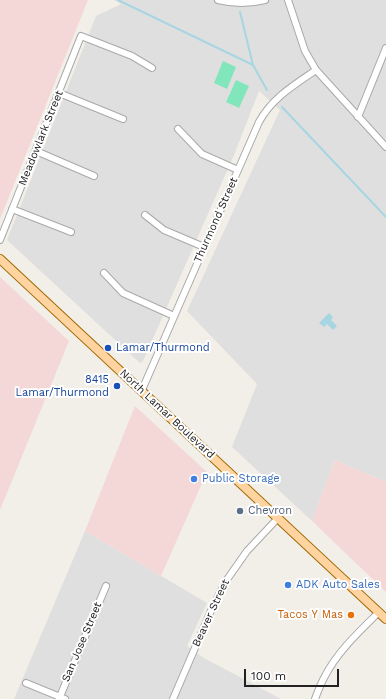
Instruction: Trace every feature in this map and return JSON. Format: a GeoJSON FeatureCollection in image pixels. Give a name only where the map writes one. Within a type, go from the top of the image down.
{"type":"FeatureCollection","features":[{"type":"Feature","properties":{"kind":"main road","name":"North Lamar Boulevard"},"geometry":{"type":"LineString","coordinates":[[0,259],[386,619]]}},
{"type":"Feature","properties":{"kind":"street"},"geometry":{"type":"LineString","coordinates":[[218,0],[232,3],[265,0]]}},
{"type":"Feature","properties":{"kind":"street"},"geometry":{"type":"LineString","coordinates":[[288,0],[304,51],[316,70],[386,147]]}},
{"type":"Feature","properties":{"kind":"street","name":"Meadowlark Street"},"geometry":{"type":"LineString","coordinates":[[0,240],[81,36],[132,56],[152,68]]}},
{"type":"Feature","properties":{"kind":"street"},"geometry":{"type":"LineString","coordinates":[[358,117],[386,48]]}},
{"type":"Feature","properties":{"kind":"street","name":"Thurmond Street"},"geometry":{"type":"LineString","coordinates":[[142,390],[265,111],[286,91],[316,70]]}},
{"type":"Feature","properties":{"kind":"street"},"geometry":{"type":"LineString","coordinates":[[59,93],[123,119]]}},
{"type":"Feature","properties":{"kind":"street"},"geometry":{"type":"LineString","coordinates":[[178,130],[202,154],[238,170]]}},
{"type":"Feature","properties":{"kind":"street"},"geometry":{"type":"LineString","coordinates":[[36,151],[94,176]]}},
{"type":"Feature","properties":{"kind":"street"},"geometry":{"type":"LineString","coordinates":[[12,209],[71,232]]}},
{"type":"Feature","properties":{"kind":"street"},"geometry":{"type":"LineString","coordinates":[[145,215],[164,230],[204,247]]}},
{"type":"Feature","properties":{"kind":"street"},"geometry":{"type":"LineString","coordinates":[[104,273],[123,293],[174,316]]}},
{"type":"Feature","properties":{"kind":"street","name":"Beaver Street"},"geometry":{"type":"LineString","coordinates":[[173,699],[213,606],[226,581],[247,551],[278,518]]}},
{"type":"Feature","properties":{"kind":"street","name":"San Jose Street"},"geometry":{"type":"LineString","coordinates":[[61,698],[106,586]]}},
{"type":"Feature","properties":{"kind":"street"},"geometry":{"type":"LineString","coordinates":[[315,699],[324,676],[338,656],[349,642],[379,612]]}},
{"type":"Feature","properties":{"kind":"street"},"geometry":{"type":"LineString","coordinates":[[26,683],[61,698]]}},
{"type":"Feature","properties":{"kind":"shaded area"},"geometry":{"type":"Polygon","coordinates":[[[0,0],[88,0],[0,219],[0,0]]]}},
{"type":"Feature","properties":{"kind":"shaded area"},"geometry":{"type":"Polygon","coordinates":[[[114,0],[386,0],[386,482],[335,460],[312,521],[232,447],[257,384],[187,311],[280,110],[259,91],[234,155],[143,361],[140,363],[7,240],[96,16],[121,4],[114,0]]]}},
{"type":"Feature","properties":{"kind":"shaded area"},"geometry":{"type":"Polygon","coordinates":[[[0,277],[69,341],[0,510],[0,277]]]}},
{"type":"Feature","properties":{"kind":"shaded area"},"geometry":{"type":"Polygon","coordinates":[[[135,406],[207,472],[161,576],[85,531],[135,406]]]}},
{"type":"Feature","properties":{"kind":"shaded area"},"geometry":{"type":"Polygon","coordinates":[[[335,460],[386,482],[386,592],[312,521],[335,460]]]}},
{"type":"Feature","properties":{"kind":"shaded area"},"geometry":{"type":"Polygon","coordinates":[[[85,531],[207,603],[187,646],[204,658],[281,699],[14,699],[85,531]]]}},
{"type":"Feature","properties":{"kind":"green space"},"geometry":{"type":"Polygon","coordinates":[[[223,61],[236,67],[227,89],[214,83],[223,61]]]}},
{"type":"Feature","properties":{"kind":"green space"},"geometry":{"type":"Polygon","coordinates":[[[236,80],[249,86],[239,108],[226,102],[236,80]]]}},
{"type":"Feature","properties":{"kind":"water"},"geometry":{"type":"Polygon","coordinates":[[[329,313],[333,317],[331,320],[337,326],[333,330],[327,324],[324,327],[319,323],[329,313]]]}},
{"type":"Feature","properties":{"kind":"waterway"},"geometry":{"type":"LineString","coordinates":[[118,0],[253,65]]}},
{"type":"Feature","properties":{"kind":"waterway"},"geometry":{"type":"LineString","coordinates":[[240,12],[253,65],[267,90]]}},
{"type":"Feature","properties":{"kind":"waterway"},"geometry":{"type":"LineString","coordinates":[[282,107],[386,217]]}},
{"type":"Feature","properties":{"kind":"place","name":"Lamar/Thurmond"},"geometry":{"type":"Point","coordinates":[108,348]}},
{"type":"Feature","properties":{"kind":"place","name":"8415 Lamar/Thurmond"},"geometry":{"type":"Point","coordinates":[117,386]}},
{"type":"Feature","properties":{"kind":"place","name":"Public Storage"},"geometry":{"type":"Point","coordinates":[194,479]}},
{"type":"Feature","properties":{"kind":"place","name":"Chevron"},"geometry":{"type":"Point","coordinates":[240,511]}},
{"type":"Feature","properties":{"kind":"place","name":"ADK Auto Sales"},"geometry":{"type":"Point","coordinates":[288,585]}},
{"type":"Feature","properties":{"kind":"place","name":"Tacos Y Mas"},"geometry":{"type":"Point","coordinates":[351,615]}}]}
